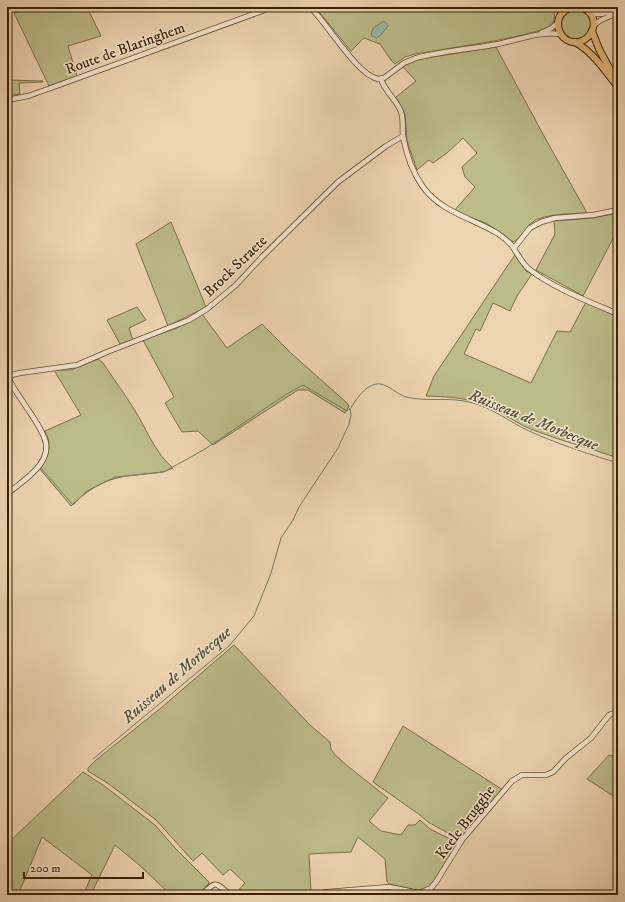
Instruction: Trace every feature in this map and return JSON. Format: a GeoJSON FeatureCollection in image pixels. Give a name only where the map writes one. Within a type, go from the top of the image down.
{"type":"FeatureCollection","features":[{"type":"Feature","properties":{"kind":"main road"},"geometry":{"type":"LineString","coordinates":[[559,7],[561,34],[566,39],[575,42],[595,59],[618,87]]}},
{"type":"Feature","properties":{"kind":"main road"},"geometry":{"type":"LineString","coordinates":[[559,20],[564,11],[571,7]]}},
{"type":"Feature","properties":{"kind":"main road"},"geometry":{"type":"LineString","coordinates":[[581,7],[593,18],[593,28],[603,57],[618,83]]}},
{"type":"Feature","properties":{"kind":"main road"},"geometry":{"type":"LineString","coordinates":[[575,42],[586,39],[593,28]]}},
{"type":"Feature","properties":{"kind":"street","name":"Route de Blaringhem"},"geometry":{"type":"LineString","coordinates":[[7,100],[43,90],[273,7]]}},
{"type":"Feature","properties":{"kind":"street"},"geometry":{"type":"LineString","coordinates":[[310,7],[357,64],[372,77],[381,79],[401,64],[416,58],[496,44],[531,36],[550,29],[559,20]]}},
{"type":"Feature","properties":{"kind":"street"},"geometry":{"type":"LineString","coordinates":[[590,14],[618,12]]}},
{"type":"Feature","properties":{"kind":"street"},"geometry":{"type":"LineString","coordinates":[[593,28],[601,20],[618,12]]}},
{"type":"Feature","properties":{"kind":"street"},"geometry":{"type":"LineString","coordinates":[[531,36],[561,34]]}},
{"type":"Feature","properties":{"kind":"street"},"geometry":{"type":"LineString","coordinates":[[381,79],[383,85],[397,102],[401,111],[403,136],[415,172],[427,192],[452,212],[497,234],[514,248],[524,264],[534,272],[577,296],[618,314]]}},
{"type":"Feature","properties":{"kind":"street","name":"Brock Straete"},"geometry":{"type":"LineString","coordinates":[[8,376],[78,365],[189,320],[200,314],[239,283],[262,257],[338,182],[386,146],[403,136]]}},
{"type":"Feature","properties":{"kind":"street"},"geometry":{"type":"LineString","coordinates":[[514,248],[530,228],[541,222],[555,218],[593,215],[618,210]]}},
{"type":"Feature","properties":{"kind":"street"},"geometry":{"type":"LineString","coordinates":[[7,494],[32,473],[46,455],[47,447],[43,434],[12,385],[8,376]]}},
{"type":"Feature","properties":{"kind":"street","name":"Keele Brugghe"},"geometry":{"type":"LineString","coordinates":[[312,895],[328,892],[389,887],[416,893],[429,890],[436,882],[464,838],[514,780],[522,775],[546,775],[553,772],[566,758],[591,738],[609,715],[618,713]]}},
{"type":"Feature","properties":{"kind":"street"},"geometry":{"type":"LineString","coordinates":[[202,895],[211,885],[216,884],[230,895]]}},
{"type":"Feature","properties":{"kind":"green space"},"geometry":{"type":"Polygon","coordinates":[[[35,7],[87,7],[101,36],[68,46],[77,76],[49,86],[14,13],[35,7]]]}},
{"type":"Feature","properties":{"kind":"green space"},"geometry":{"type":"Polygon","coordinates":[[[315,7],[554,7],[554,21],[551,25],[543,29],[528,34],[415,54],[405,57],[395,64],[380,44],[364,38],[351,51],[315,7]]]}},
{"type":"Feature","properties":{"kind":"green space"},"geometry":{"type":"Polygon","coordinates":[[[576,9],[586,14],[591,24],[586,34],[576,39],[566,34],[561,24],[566,14],[576,9]]]}},
{"type":"Feature","properties":{"kind":"green space"},"geometry":{"type":"Polygon","coordinates":[[[496,47],[587,213],[543,217],[531,223],[521,236],[513,242],[486,223],[454,211],[475,187],[465,177],[462,167],[477,153],[463,138],[447,153],[433,163],[429,160],[417,170],[407,141],[405,114],[396,97],[416,81],[403,67],[409,62],[496,47]]]}},
{"type":"Feature","properties":{"kind":"green space"},"geometry":{"type":"Polygon","coordinates":[[[7,80],[43,82],[19,83],[20,94],[7,96],[7,80]]]}},
{"type":"Feature","properties":{"kind":"green space"},"geometry":{"type":"Polygon","coordinates":[[[618,213],[618,229],[583,296],[536,270],[555,234],[554,221],[593,218],[618,213]]]}},
{"type":"Feature","properties":{"kind":"green space"},"geometry":{"type":"Polygon","coordinates":[[[171,222],[206,307],[168,326],[136,244],[171,222]]]}},
{"type":"Feature","properties":{"kind":"green space"},"geometry":{"type":"Polygon","coordinates":[[[515,255],[526,271],[532,274],[517,296],[510,311],[493,303],[480,331],[476,329],[464,354],[531,383],[557,331],[570,332],[586,302],[618,317],[618,458],[533,430],[480,403],[454,398],[426,396],[434,376],[515,255]]]}},
{"type":"Feature","properties":{"kind":"green space"},"geometry":{"type":"Polygon","coordinates":[[[137,307],[146,320],[129,328],[133,340],[120,344],[107,320],[137,307]]]}},
{"type":"Feature","properties":{"kind":"green space"},"geometry":{"type":"Polygon","coordinates":[[[202,314],[227,348],[262,324],[292,354],[347,403],[349,406],[345,413],[308,390],[298,390],[213,445],[198,431],[182,432],[165,403],[174,397],[143,340],[177,328],[202,314]]]}},
{"type":"Feature","properties":{"kind":"green space"},"geometry":{"type":"Polygon","coordinates":[[[98,359],[103,363],[130,403],[156,448],[173,468],[160,472],[109,480],[93,488],[71,506],[39,468],[46,459],[49,450],[49,441],[45,431],[81,415],[54,370],[71,370],[98,359]]]}},
{"type":"Feature","properties":{"kind":"green space"},"geometry":{"type":"Polygon","coordinates":[[[234,645],[310,725],[330,742],[331,749],[334,754],[388,798],[369,821],[381,831],[401,835],[408,825],[415,825],[420,820],[430,829],[456,842],[457,844],[432,885],[420,891],[389,884],[387,882],[385,859],[358,837],[351,852],[309,854],[311,893],[307,895],[234,895],[245,883],[230,869],[223,875],[202,853],[193,861],[156,820],[109,784],[88,771],[88,768],[96,760],[161,708],[234,645]]]}},
{"type":"Feature","properties":{"kind":"green space"},"geometry":{"type":"Polygon","coordinates":[[[403,726],[503,790],[462,837],[457,838],[428,822],[373,782],[403,726]]]}},
{"type":"Feature","properties":{"kind":"green space"},"geometry":{"type":"Polygon","coordinates":[[[609,755],[618,757],[618,799],[587,779],[609,755]]]}},
{"type":"Feature","properties":{"kind":"green space"},"geometry":{"type":"Polygon","coordinates":[[[83,772],[103,785],[155,825],[175,848],[208,881],[209,883],[198,895],[171,895],[137,863],[115,845],[92,895],[83,895],[92,875],[42,837],[18,895],[7,895],[7,844],[83,772]]]}},
{"type":"Feature","properties":{"kind":"green space"},"geometry":{"type":"Polygon","coordinates":[[[394,889],[415,895],[370,895],[357,891],[394,889]]]}},
{"type":"Feature","properties":{"kind":"shaded area"},"geometry":{"type":"Polygon","coordinates":[[[384,21],[388,26],[381,35],[376,38],[371,35],[373,28],[384,21]]]}},
{"type":"Feature","properties":{"kind":"waterway"},"geometry":{"type":"LineString","coordinates":[[395,7],[404,11],[409,7]]}},
{"type":"Feature","properties":{"kind":"waterway","name":"Ruisseau de Morbecque"},"geometry":{"type":"LineString","coordinates":[[93,759],[229,646],[254,616],[271,573],[281,538],[293,520],[299,507],[338,448],[349,424],[351,415],[350,409],[367,388],[380,384],[387,386],[406,397],[461,401],[477,404],[540,436],[618,463]]}},
{"type":"Feature","properties":{"kind":"waterway"},"geometry":{"type":"LineString","coordinates":[[41,468],[73,505],[87,491],[115,477],[164,472],[205,449],[285,395],[303,385],[347,411],[350,409]]}}]}
